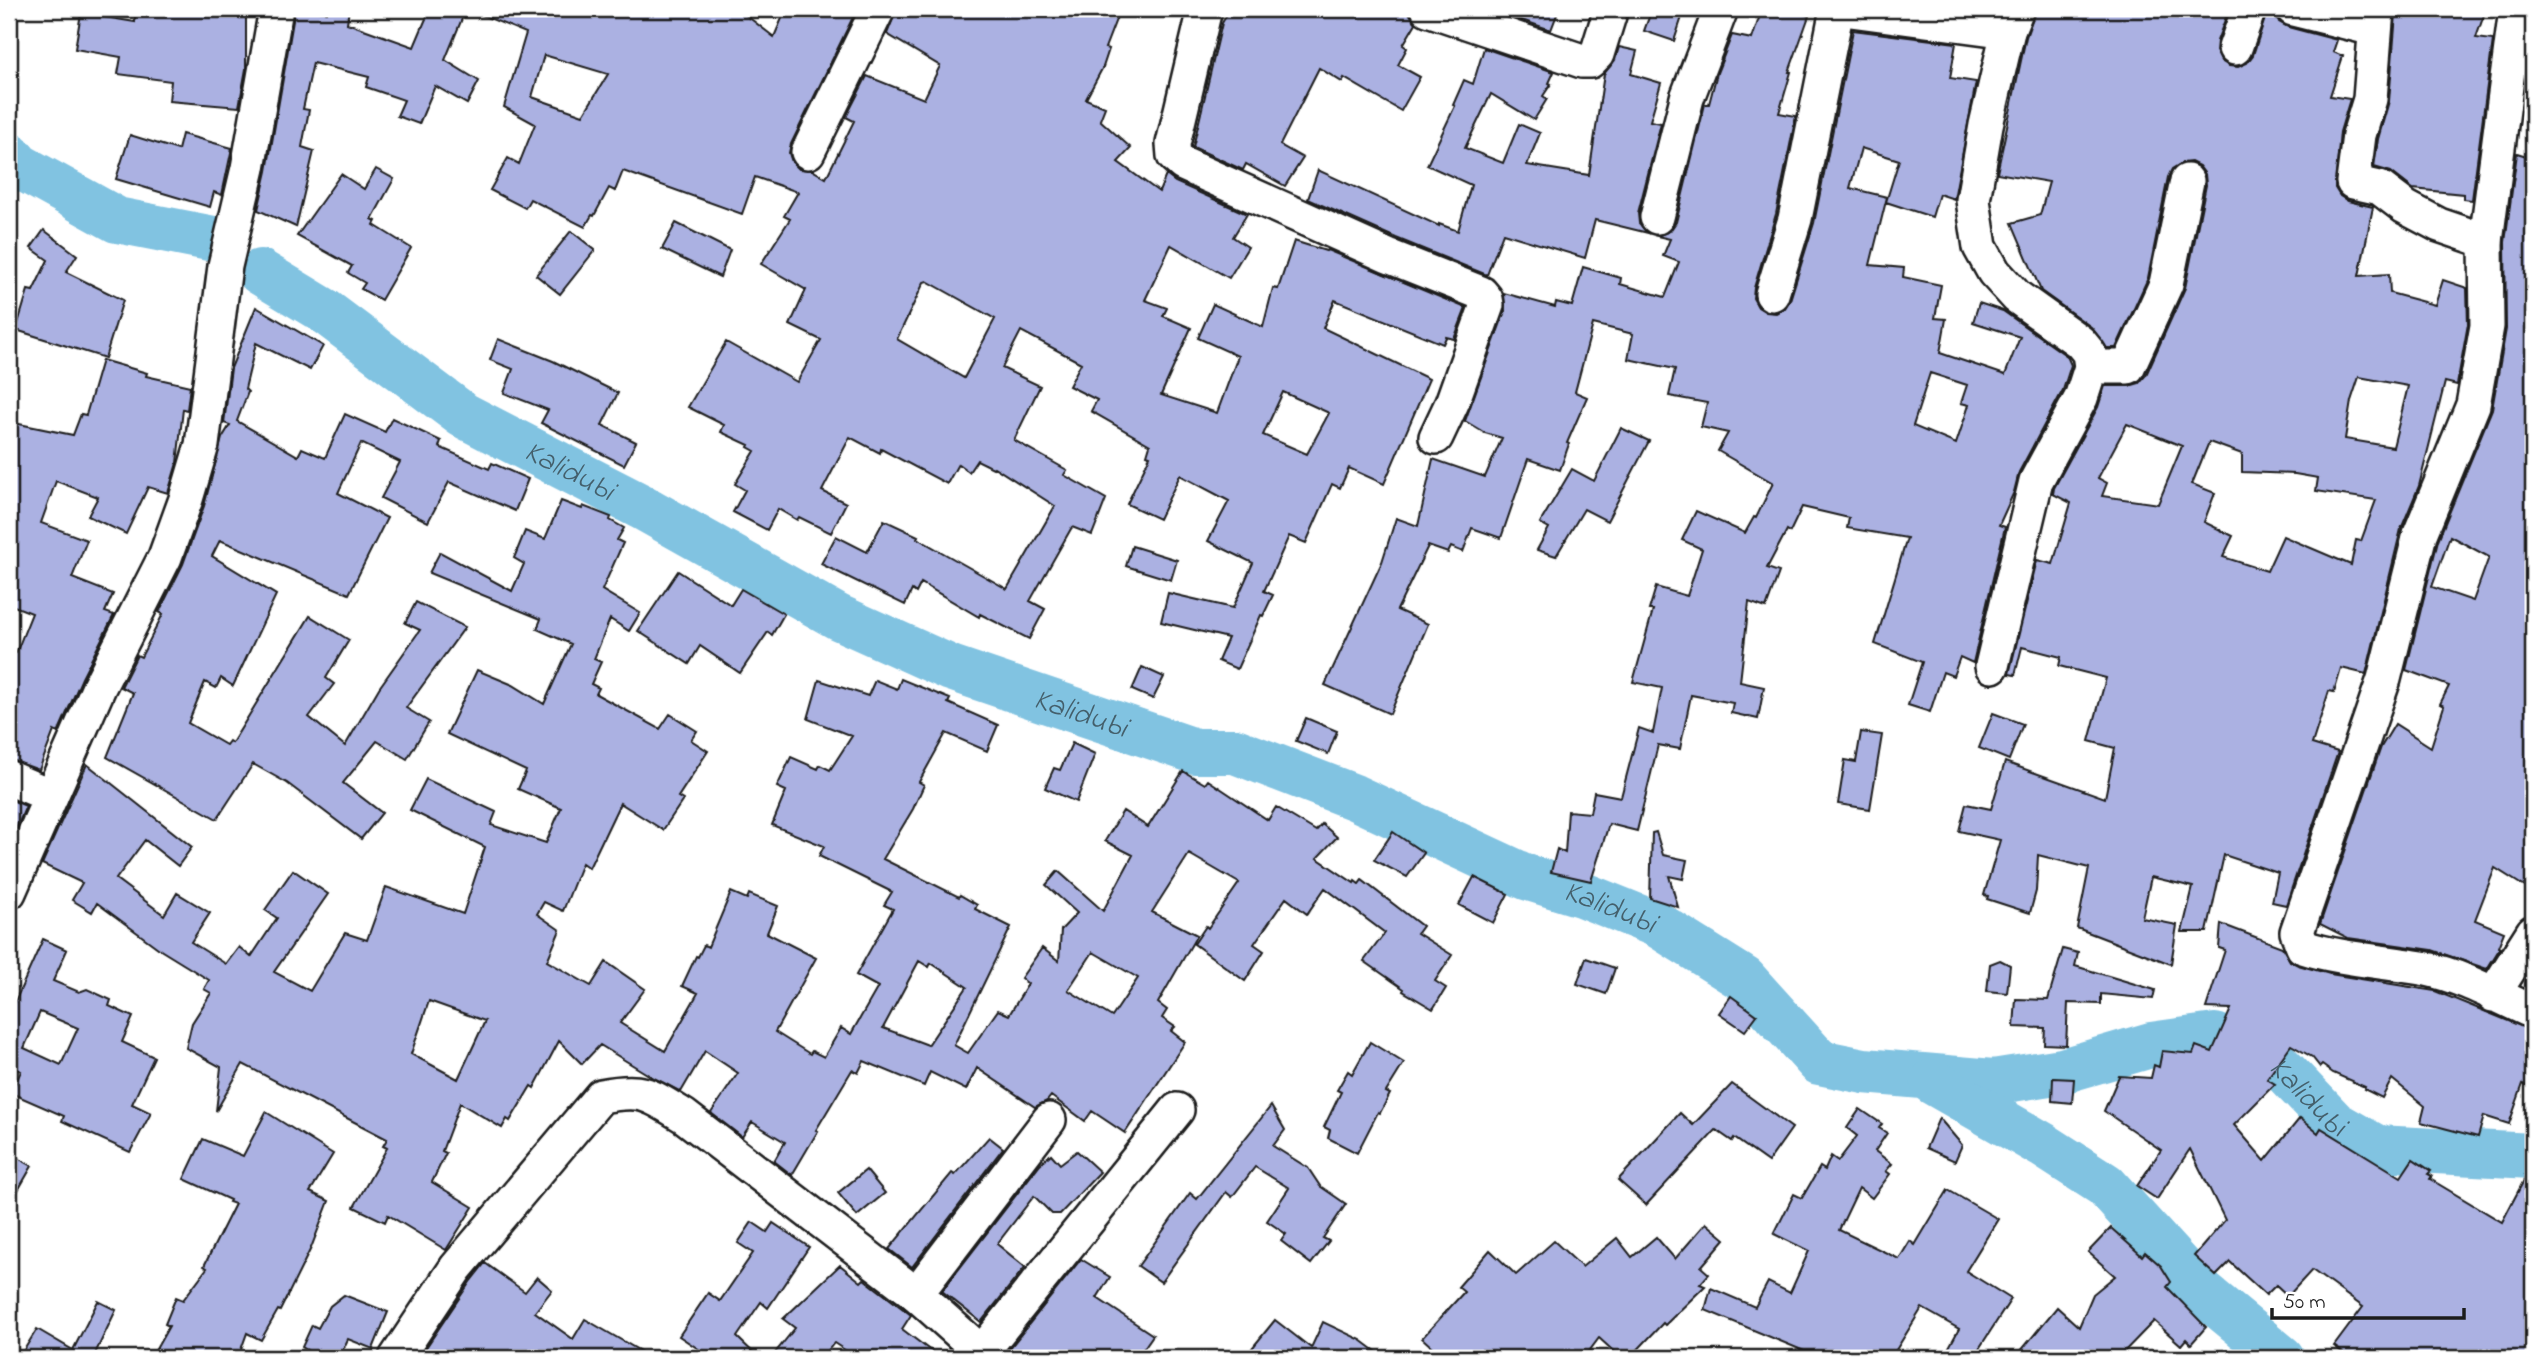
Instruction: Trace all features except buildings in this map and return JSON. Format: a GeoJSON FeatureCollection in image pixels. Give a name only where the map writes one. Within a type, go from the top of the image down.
{"type":"FeatureCollection","features":[{"type":"Feature","properties":{"kind":"street"},"geometry":{"type":"LineString","coordinates":[[9,892],[99,687],[165,556],[187,499],[202,445],[225,266],[247,168],[276,9]]}},
{"type":"Feature","properties":{"kind":"street"},"geometry":{"type":"LineString","coordinates":[[808,152],[877,9]]}},
{"type":"Feature","properties":{"kind":"street"},"geometry":{"type":"LineString","coordinates":[[1205,9],[1173,144],[1174,156],[1183,164],[1388,256],[1481,293],[1486,299],[1487,305],[1452,403],[1436,437]]}},
{"type":"Feature","properties":{"kind":"street"},"geometry":{"type":"LineString","coordinates":[[1428,9],[1582,61],[1591,61],[1597,54],[1611,9]]}},
{"type":"Feature","properties":{"kind":"street"},"geometry":{"type":"LineString","coordinates":[[1657,217],[1687,98],[1721,9]]}},
{"type":"Feature","properties":{"kind":"street"},"geometry":{"type":"LineString","coordinates":[[1772,295],[1795,219],[1837,9]]}},
{"type":"Feature","properties":{"kind":"street"},"geometry":{"type":"LineString","coordinates":[[1843,9],[2012,20],[1986,125],[1973,200],[1980,247],[1994,272],[2017,297],[2080,342],[2089,353],[2091,367],[2081,398],[2036,481],[1992,666]]}},
{"type":"Feature","properties":{"kind":"street"},"geometry":{"type":"LineString","coordinates":[[2235,48],[2249,9]]}},
{"type":"Feature","properties":{"kind":"street"},"geometry":{"type":"LineString","coordinates":[[2292,9],[2375,19],[2370,99],[2359,135],[2353,182],[2380,188],[2405,207],[2439,225],[2486,241]]}},
{"type":"Feature","properties":{"kind":"street"},"geometry":{"type":"LineString","coordinates":[[2516,9],[2486,241],[2487,326],[2473,405],[2420,534],[2385,679],[2297,932],[2303,947],[2324,954],[2455,977],[2533,1012]]}},
{"type":"Feature","properties":{"kind":"street"},"geometry":{"type":"LineString","coordinates":[[2091,367],[2127,367],[2166,284],[2187,181]]}},
{"type":"Feature","properties":{"kind":"street"},"geometry":{"type":"LineString","coordinates":[[9,778],[51,796]]}},
{"type":"Feature","properties":{"kind":"street"},"geometry":{"type":"LineString","coordinates":[[2493,995],[2533,932]]}},
{"type":"Feature","properties":{"kind":"street"},"geometry":{"type":"LineString","coordinates":[[396,1358],[456,1268],[601,1096],[624,1092],[650,1094],[684,1116],[916,1294],[979,1355],[1177,1110]]}},
{"type":"Feature","properties":{"kind":"street"},"geometry":{"type":"LineString","coordinates":[[916,1294],[1049,1121]]}},
{"type":"Feature","properties":{"kind":"waterway","name":"Kalidubi"},"geometry":{"type":"LineString","coordinates":[[9,154],[19,166],[117,220],[214,239]]}},
{"type":"Feature","properties":{"kind":"waterway","name":"Kalidubi"},"geometry":{"type":"LineString","coordinates":[[260,272],[323,310],[463,415],[642,507],[838,617],[951,668],[1195,751],[1235,751],[1354,797],[1526,877],[1581,894],[1658,925],[1744,979],[1819,1062],[1864,1071],[1993,1082],[2062,1071],[2151,1045],[2215,1036],[2273,1059],[2335,1124],[2377,1148],[2533,1156]]}},
{"type":"Feature","properties":{"kind":"waterway","name":"Kalidubi"},"geometry":{"type":"LineString","coordinates":[[1933,1082],[2043,1145],[2105,1185],[2203,1293],[2282,1358]]}}]}
